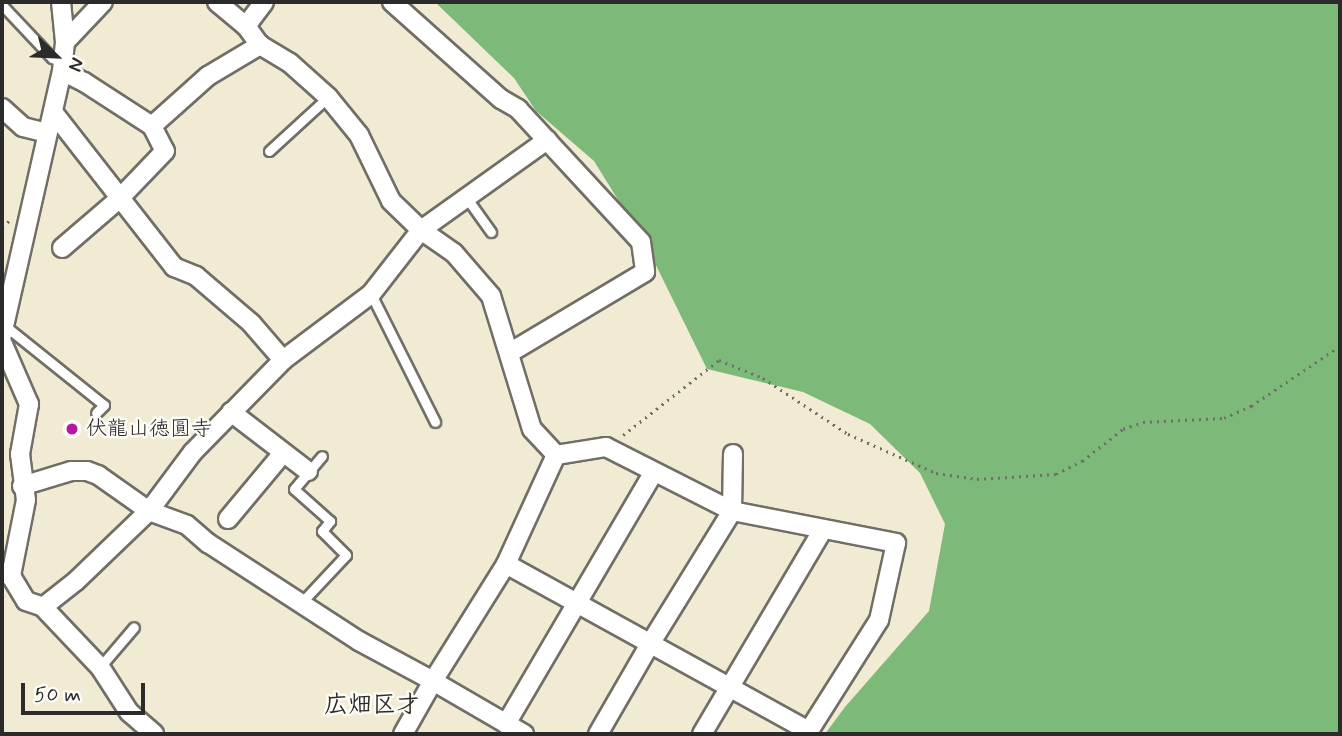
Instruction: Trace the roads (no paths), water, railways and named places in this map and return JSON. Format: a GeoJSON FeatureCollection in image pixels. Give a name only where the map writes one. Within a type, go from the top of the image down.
{"type":"FeatureCollection","features":[{"type":"Feature","properties":{"kind":"street"},"geometry":{"type":"LineString","coordinates":[[61,2],[65,42],[62,66],[2,331],[29,404],[20,454],[22,486],[26,500],[6,574],[26,601],[43,607],[100,667],[129,712],[155,734]]}},
{"type":"Feature","properties":{"kind":"street"},"geometry":{"type":"LineString","coordinates":[[65,42],[103,2]]}},
{"type":"Feature","properties":{"kind":"street"},"geometry":{"type":"LineString","coordinates":[[217,2],[246,26],[260,45],[290,63],[328,97],[359,135],[391,201],[421,230],[454,253],[491,296],[532,429],[556,455]]}},
{"type":"Feature","properties":{"kind":"street"},"geometry":{"type":"LineString","coordinates":[[246,26],[264,2]]}},
{"type":"Feature","properties":{"kind":"street"},"geometry":{"type":"LineString","coordinates":[[392,2],[501,99],[518,109],[641,242],[645,272],[509,353]]}},
{"type":"Feature","properties":{"kind":"street"},"geometry":{"type":"LineString","coordinates":[[152,126],[208,76],[260,45]]}},
{"type":"Feature","properties":{"kind":"street"},"geometry":{"type":"LineString","coordinates":[[62,66],[152,126],[165,150],[119,199],[62,248]]}},
{"type":"Feature","properties":{"kind":"street"},"geometry":{"type":"LineString","coordinates":[[2,108],[23,127],[47,133]]}},
{"type":"Feature","properties":{"kind":"street"},"geometry":{"type":"LineString","coordinates":[[53,112],[174,267],[196,276],[251,323],[283,360]]}},
{"type":"Feature","properties":{"kind":"street"},"geometry":{"type":"LineString","coordinates":[[43,607],[76,581],[149,511],[193,452],[283,360],[371,294],[421,230],[547,140]]}},
{"type":"Feature","properties":{"kind":"street"},"geometry":{"type":"LineString","coordinates":[[231,412],[307,471]]}},
{"type":"Feature","properties":{"kind":"street"},"geometry":{"type":"LineString","coordinates":[[506,565],[807,733],[879,620],[896,543],[732,512],[606,447],[556,455]]}},
{"type":"Feature","properties":{"kind":"street"},"geometry":{"type":"LineString","coordinates":[[228,519],[283,453]]}},
{"type":"Feature","properties":{"kind":"street"},"geometry":{"type":"LineString","coordinates":[[598,734],[732,512],[733,454]]}},
{"type":"Feature","properties":{"kind":"street"},"geometry":{"type":"LineString","coordinates":[[403,734],[506,565],[556,455]]}},
{"type":"Feature","properties":{"kind":"street"},"geometry":{"type":"LineString","coordinates":[[22,486],[71,471],[87,471],[149,511],[187,525],[300,604],[524,734]]}},
{"type":"Feature","properties":{"kind":"street"},"geometry":{"type":"LineString","coordinates":[[506,724],[654,471]]}},
{"type":"Feature","properties":{"kind":"street"},"geometry":{"type":"LineString","coordinates":[[702,734],[823,529]]}},
{"type":"Feature","properties":{"kind":"lane"},"geometry":{"type":"LineString","coordinates":[[2,5],[51,58],[62,66]]}},
{"type":"Feature","properties":{"kind":"lane"},"geometry":{"type":"LineString","coordinates":[[268,152],[328,97]]}},
{"type":"Feature","properties":{"kind":"lane"},"geometry":{"type":"LineString","coordinates":[[467,197],[491,232]]}},
{"type":"Feature","properties":{"kind":"lane"},"geometry":{"type":"LineString","coordinates":[[371,294],[435,422]]}},
{"type":"Feature","properties":{"kind":"lane"},"geometry":{"type":"LineString","coordinates":[[2,331],[104,405],[96,413]]}},
{"type":"Feature","properties":{"kind":"lane"},"geometry":{"type":"LineString","coordinates":[[300,604],[346,555],[322,531],[330,521],[294,489],[322,456]]}},
{"type":"Feature","properties":{"kind":"lane"},"geometry":{"type":"LineString","coordinates":[[100,667],[134,627]]}},
{"type":"Feature","properties":{"kind":"place","name":"伏龍山徳圓寺"},"geometry":{"type":"Point","coordinates":[72,429]}},
{"type":"Feature","properties":{"kind":"district","name":"広畑区才"},"geometry":{"type":"Point","coordinates":[372,706]}}]}
